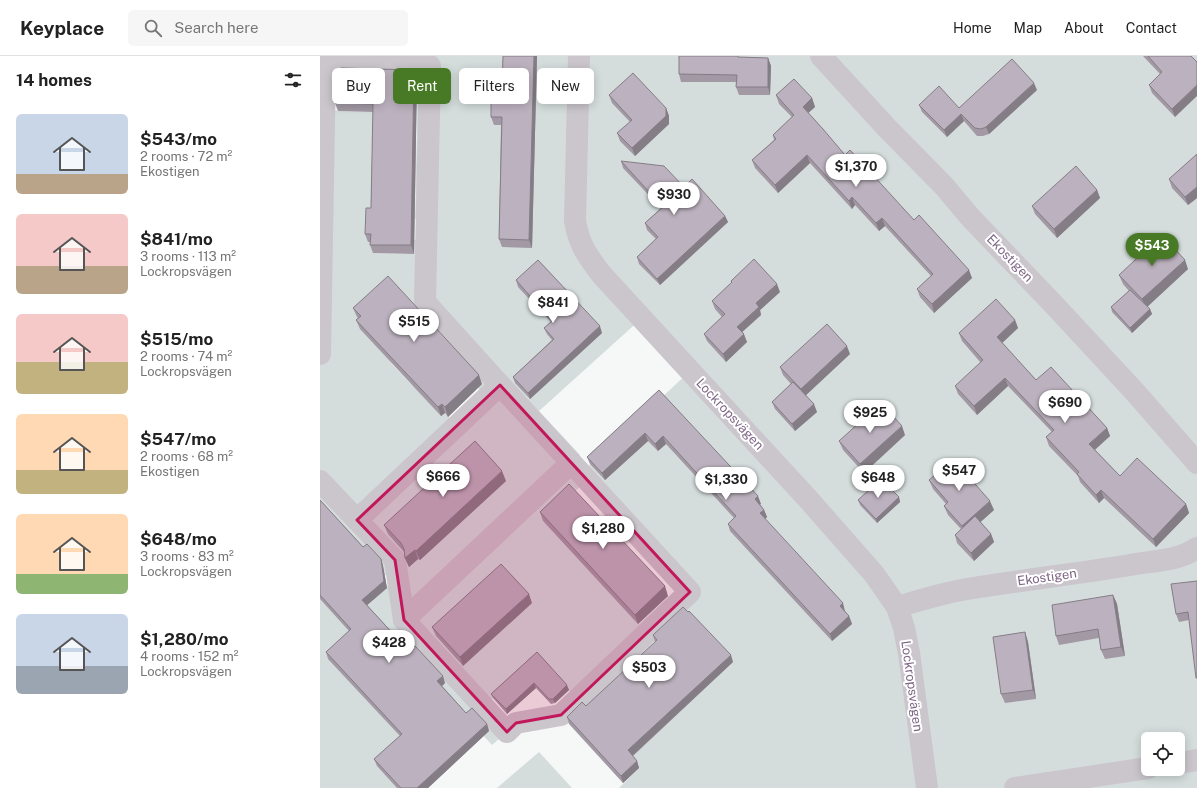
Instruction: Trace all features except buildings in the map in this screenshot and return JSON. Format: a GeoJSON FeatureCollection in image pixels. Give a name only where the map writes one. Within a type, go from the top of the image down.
{"type":"FeatureCollection","features":[{"type":"Feature","properties":{"kind":"street","name":"Lockropsvägen"},"geometry":{"type":"LineString","coordinates":[[579,56],[575,221],[578,236],[586,254],[602,275],[789,478],[862,560],[884,587],[897,607],[904,628],[909,653],[927,788]]}},
{"type":"Feature","properties":{"kind":"street","name":"Ekostigen"},"geometry":{"type":"LineString","coordinates":[[821,56],[887,128],[944,186],[970,217],[1063,314],[1197,463]]}},
{"type":"Feature","properties":{"kind":"street"},"geometry":{"type":"LineString","coordinates":[[320,354],[323,106],[325,59],[430,66],[425,302],[690,592],[561,715],[516,723],[507,732],[404,620],[395,560],[320,481]]}},
{"type":"Feature","properties":{"kind":"street"},"geometry":{"type":"LineString","coordinates":[[357,520],[500,385]]}},
{"type":"Feature","properties":{"kind":"street"},"geometry":{"type":"LineString","coordinates":[[404,620],[571,463]]}},
{"type":"Feature","properties":{"kind":"street","name":"Ekostigen"},"geometry":{"type":"LineString","coordinates":[[897,607],[934,596],[966,589],[1107,569],[1177,557],[1197,548]]}},
{"type":"Feature","properties":{"kind":"street"},"geometry":{"type":"LineString","coordinates":[[1185,762],[1197,760]]}},
{"type":"Feature","properties":{"kind":"street"},"geometry":{"type":"LineString","coordinates":[[1014,788],[1141,769]]}},
{"type":"Feature","properties":{"kind":"highlighted area"},"geometry":{"type":"Polygon","coordinates":[[[500,385],[690,592],[561,715],[516,723],[507,732],[404,620],[395,560],[357,520],[500,385]]]}},
{"type":"Feature","properties":{"kind":"shaded area"},"geometry":{"type":"Polygon","coordinates":[[[424,56],[1197,56],[1197,788],[619,788],[639,768],[631,757],[733,662],[678,604],[577,699],[538,657],[484,706],[507,732],[492,745],[469,720],[397,788],[320,788],[320,599],[345,626],[392,582],[320,504],[320,106],[338,111],[376,112],[374,253],[414,254],[414,240],[420,240],[420,220],[415,219],[417,104],[451,104],[451,68],[418,68],[424,56]],[[357,317],[392,364],[409,382],[452,420],[482,392],[473,383],[357,317]],[[642,318],[539,411],[580,455],[572,462],[581,473],[690,371],[642,318]],[[587,480],[543,521],[639,624],[682,584],[587,480]],[[504,573],[436,636],[463,666],[532,603],[504,573]]]}},
{"type":"Feature","properties":{"kind":"shaded area"},"geometry":{"type":"Polygon","coordinates":[[[539,752],[572,788],[497,788],[539,752]]]}}]}
